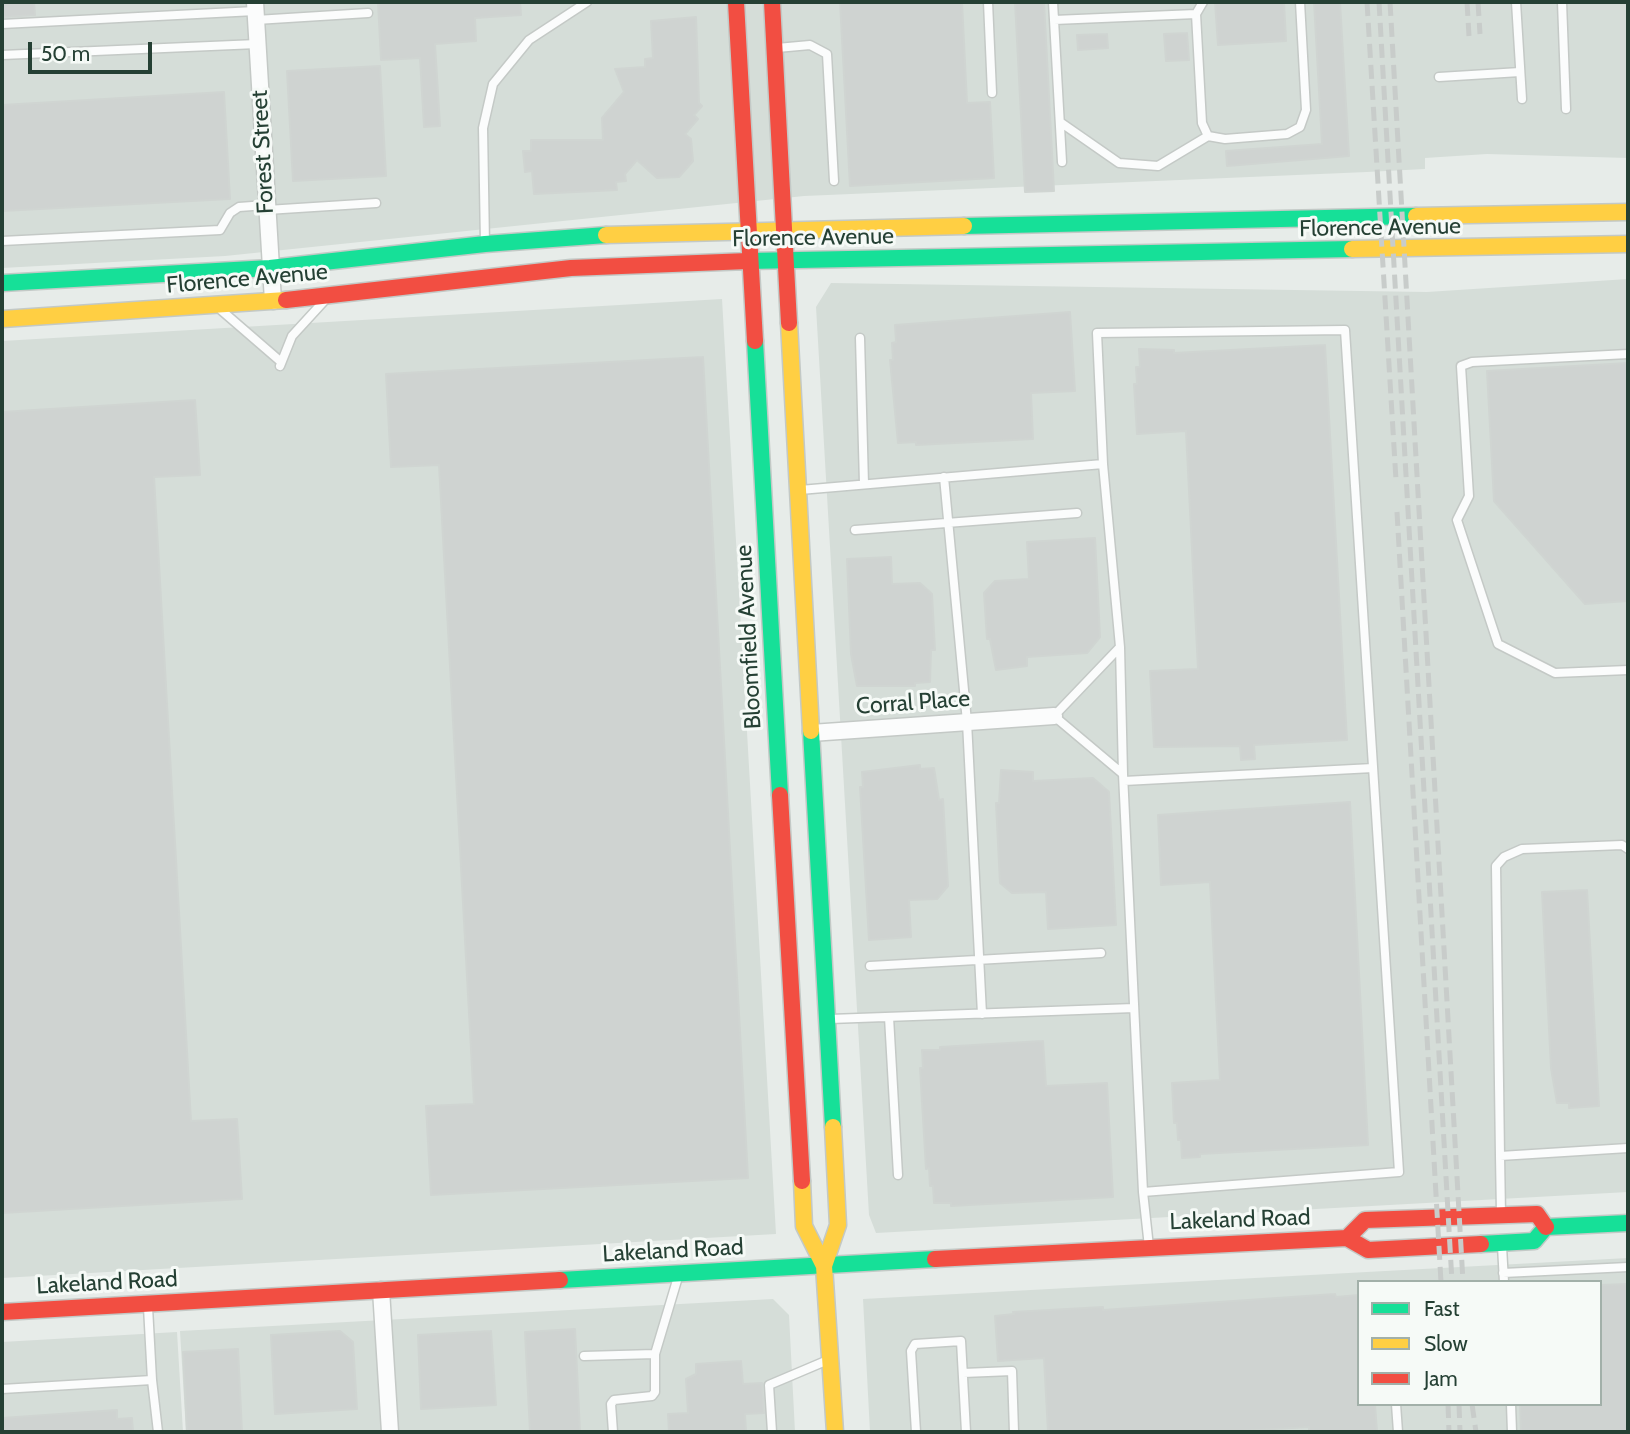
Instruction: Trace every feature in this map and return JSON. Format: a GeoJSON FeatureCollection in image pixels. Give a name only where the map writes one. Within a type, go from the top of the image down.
{"type":"FeatureCollection","features":[{"type":"Feature","properties":{"kind":"main road","name":"Bloomfield Avenue"},"geometry":{"type":"LineString","coordinates":[[736,2],[750,262],[794,734],[827,1019],[838,1225],[824,1266]]}},
{"type":"Feature","properties":{"kind":"main road","name":"Bloomfield Avenue"},"geometry":{"type":"LineString","coordinates":[[772,2],[797,490],[794,734],[804,1226],[824,1266],[835,1432]]}},
{"type":"Feature","properties":{"kind":"main road","name":"Florence Avenue"},"geometry":{"type":"LineString","coordinates":[[2,283],[270,268],[485,244],[628,233],[1628,212]]}},
{"type":"Feature","properties":{"kind":"main road"},"geometry":{"type":"LineString","coordinates":[[469,279],[478,272],[485,244]]}},
{"type":"Feature","properties":{"kind":"main road","name":"Florence Avenue"},"geometry":{"type":"LineString","coordinates":[[2,319],[273,302],[570,268],[786,260],[1628,244]]}},
{"type":"Feature","properties":{"kind":"main road","name":"Lakeland Road"},"geometry":{"type":"LineString","coordinates":[[1347,1238],[1365,1220],[1537,1214],[1546,1227]]}},
{"type":"Feature","properties":{"kind":"main road","name":"Lakeland Road"},"geometry":{"type":"LineString","coordinates":[[2,1312],[1149,1247],[1347,1238],[1368,1250],[1502,1243],[1534,1241],[1546,1227],[1628,1223]]}},
{"type":"Feature","properties":{"kind":"street","name":"Forest Street"},"geometry":{"type":"LineString","coordinates":[[256,11],[273,302]]}},
{"type":"Feature","properties":{"kind":"street","name":"Corral Place"},"geometry":{"type":"LineString","coordinates":[[794,734],[1054,716]]}},
{"type":"Feature","properties":{"kind":"street"},"geometry":{"type":"LineString","coordinates":[[381,1290],[390,1432]]}},
{"type":"Feature","properties":{"kind":"lane"},"geometry":{"type":"LineString","coordinates":[[485,244],[483,128],[493,84],[529,40],[587,2]]}},
{"type":"Feature","properties":{"kind":"lane"},"geometry":{"type":"LineString","coordinates":[[988,2],[992,93]]}},
{"type":"Feature","properties":{"kind":"lane"},"geometry":{"type":"LineString","coordinates":[[1053,2],[1062,162]]}},
{"type":"Feature","properties":{"kind":"lane"},"geometry":{"type":"LineString","coordinates":[[1203,2],[1196,14],[1202,122],[1209,136]]}},
{"type":"Feature","properties":{"kind":"lane"},"geometry":{"type":"LineString","coordinates":[[1060,122],[1119,163],[1158,166],[1209,136],[1225,139],[1287,134],[1300,127],[1306,110],[1300,2]]}},
{"type":"Feature","properties":{"kind":"lane"},"geometry":{"type":"LineString","coordinates":[[1516,2],[1522,99]]}},
{"type":"Feature","properties":{"kind":"lane"},"geometry":{"type":"LineString","coordinates":[[1562,2],[1566,109]]}},
{"type":"Feature","properties":{"kind":"lane"},"geometry":{"type":"LineString","coordinates":[[2,24],[256,11],[368,13]]}},
{"type":"Feature","properties":{"kind":"lane"},"geometry":{"type":"LineString","coordinates":[[1054,20],[1196,14]]}},
{"type":"Feature","properties":{"kind":"lane"},"geometry":{"type":"LineString","coordinates":[[2,55],[257,44]]}},
{"type":"Feature","properties":{"kind":"lane"},"geometry":{"type":"LineString","coordinates":[[774,48],[810,45],[827,54],[834,181]]}},
{"type":"Feature","properties":{"kind":"lane"},"geometry":{"type":"LineString","coordinates":[[1439,76],[1520,72]]}},
{"type":"Feature","properties":{"kind":"lane"},"geometry":{"type":"LineString","coordinates":[[2,241],[220,230],[230,213],[239,207],[376,203]]}},
{"type":"Feature","properties":{"kind":"lane"},"geometry":{"type":"LineString","coordinates":[[215,306],[252,333],[280,363],[292,336],[330,295]]}},
{"type":"Feature","properties":{"kind":"lane"},"geometry":{"type":"LineString","coordinates":[[1143,1192],[1399,1172],[1345,330],[1097,333],[1103,464],[1120,648],[1134,1008],[1143,1192],[1149,1247]]}},
{"type":"Feature","properties":{"kind":"lane"},"geometry":{"type":"LineString","coordinates":[[860,338],[864,484]]}},
{"type":"Feature","properties":{"kind":"lane"},"geometry":{"type":"LineString","coordinates":[[1628,354],[1472,362],[1461,366],[1469,496],[1457,520],[1499,644],[1555,673],[1628,670]]}},
{"type":"Feature","properties":{"kind":"lane"},"geometry":{"type":"LineString","coordinates":[[797,490],[1103,464]]}},
{"type":"Feature","properties":{"kind":"lane"},"geometry":{"type":"LineString","coordinates":[[944,477],[967,722],[982,1014]]}},
{"type":"Feature","properties":{"kind":"lane"},"geometry":{"type":"LineString","coordinates":[[855,530],[995,517],[1077,513]]}},
{"type":"Feature","properties":{"kind":"lane"},"geometry":{"type":"LineString","coordinates":[[1120,648],[1054,716],[1124,778],[1373,768]]}},
{"type":"Feature","properties":{"kind":"lane"},"geometry":{"type":"LineString","coordinates":[[1501,1214],[1496,866],[1504,857],[1522,849],[1622,845],[1628,849]]}},
{"type":"Feature","properties":{"kind":"lane"},"geometry":{"type":"LineString","coordinates":[[870,966],[1101,953]]}},
{"type":"Feature","properties":{"kind":"lane"},"geometry":{"type":"LineString","coordinates":[[827,1019],[1134,1008]]}},
{"type":"Feature","properties":{"kind":"lane"},"geometry":{"type":"LineString","coordinates":[[889,1017],[898,1175]]}},
{"type":"Feature","properties":{"kind":"lane"},"geometry":{"type":"LineString","coordinates":[[1500,1156],[1628,1148]]}},
{"type":"Feature","properties":{"kind":"lane"},"geometry":{"type":"LineString","coordinates":[[1502,1243],[1504,1277],[1628,1267]]}},
{"type":"Feature","properties":{"kind":"lane"},"geometry":{"type":"LineString","coordinates":[[613,1432],[611,1404],[614,1400],[652,1396],[655,1392],[655,1354],[679,1274]]}},
{"type":"Feature","properties":{"kind":"lane"},"geometry":{"type":"LineString","coordinates":[[147,1304],[158,1432]]}},
{"type":"Feature","properties":{"kind":"lane"},"geometry":{"type":"LineString","coordinates":[[916,1432],[911,1351],[915,1344],[961,1341],[966,1432]]}},
{"type":"Feature","properties":{"kind":"lane"},"geometry":{"type":"LineString","coordinates":[[584,1356],[655,1354]]}},
{"type":"Feature","properties":{"kind":"lane"},"geometry":{"type":"LineString","coordinates":[[772,1432],[769,1385],[831,1359]]}},
{"type":"Feature","properties":{"kind":"lane"},"geometry":{"type":"LineString","coordinates":[[963,1373],[1012,1371],[1014,1432]]}},
{"type":"Feature","properties":{"kind":"lane"},"geometry":{"type":"LineString","coordinates":[[2,1389],[152,1380]]}},
{"type":"Feature","properties":{"kind":"lane"},"geometry":{"type":"LineString","coordinates":[[1396,1406],[1398,1432]]}},
{"type":"Feature","properties":{"kind":"lane"},"geometry":{"type":"LineString","coordinates":[[1510,1406],[1512,1432]]}},
{"type":"Feature","properties":{"kind":"shaded area"},"geometry":{"type":"Polygon","coordinates":[[[2,2],[1628,2],[1628,158],[1487,154],[1425,158],[1425,169],[804,196],[225,256],[2,268],[2,2]]]}},
{"type":"Feature","properties":{"kind":"shaded area"},"geometry":{"type":"Polygon","coordinates":[[[1628,279],[1628,1192],[876,1233],[869,1215],[816,307],[831,283],[1427,292],[1628,279]]]}},
{"type":"Feature","properties":{"kind":"shaded area"},"geometry":{"type":"Polygon","coordinates":[[[722,299],[776,1234],[2,1278],[2,341],[722,299]]]}},
{"type":"Feature","properties":{"kind":"shaded area"},"geometry":{"type":"Polygon","coordinates":[[[1628,1258],[1628,1432],[870,1432],[863,1299],[1628,1258]]]}},
{"type":"Feature","properties":{"kind":"shaded area"},"geometry":{"type":"Polygon","coordinates":[[[773,1299],[789,1315],[795,1432],[186,1432],[180,1331],[773,1299]]]}},
{"type":"Feature","properties":{"kind":"shaded area"},"geometry":{"type":"Polygon","coordinates":[[[177,1332],[183,1432],[2,1432],[2,1342],[177,1332]]]}},
{"type":"Feature","properties":{"kind":"building"},"geometry":{"type":"Polygon","coordinates":[[[2,2],[34,2],[35,15],[2,17],[2,2]]]}},
{"type":"Feature","properties":{"kind":"building"},"geometry":{"type":"Polygon","coordinates":[[[378,2],[520,2],[521,15],[475,18],[476,41],[435,44],[440,126],[424,127],[420,58],[381,60],[378,2]]]}},
{"type":"Feature","properties":{"kind":"building"},"geometry":{"type":"Polygon","coordinates":[[[840,2],[962,2],[967,103],[990,102],[994,178],[850,186],[840,2]]]}},
{"type":"Feature","properties":{"kind":"building"},"geometry":{"type":"Polygon","coordinates":[[[1015,2],[1044,2],[1054,191],[1025,192],[1015,2]]]}},
{"type":"Feature","properties":{"kind":"building"},"geometry":{"type":"Polygon","coordinates":[[[1215,2],[1284,2],[1286,41],[1218,45],[1215,2]]]}},
{"type":"Feature","properties":{"kind":"building"},"geometry":{"type":"Polygon","coordinates":[[[1314,2],[1340,2],[1349,156],[1227,166],[1226,151],[1322,144],[1314,2]]]}},
{"type":"Feature","properties":{"kind":"building"},"geometry":{"type":"Polygon","coordinates":[[[696,17],[699,103],[702,106],[694,115],[698,119],[685,134],[691,139],[693,161],[679,177],[657,178],[637,160],[625,174],[626,181],[616,182],[617,190],[534,194],[532,171],[525,172],[523,151],[531,151],[531,140],[603,140],[602,118],[624,92],[615,69],[645,67],[645,59],[653,58],[651,21],[696,17]]]}},
{"type":"Feature","properties":{"kind":"building"},"geometry":{"type":"Polygon","coordinates":[[[1187,33],[1189,60],[1166,61],[1164,34],[1187,33]]]}},
{"type":"Feature","properties":{"kind":"building"},"geometry":{"type":"Polygon","coordinates":[[[1107,34],[1108,48],[1078,50],[1077,35],[1107,34]]]}},
{"type":"Feature","properties":{"kind":"building"},"geometry":{"type":"Polygon","coordinates":[[[380,66],[386,176],[293,181],[287,71],[380,66]]]}},
{"type":"Feature","properties":{"kind":"building"},"geometry":{"type":"Polygon","coordinates":[[[224,92],[230,199],[2,211],[2,105],[224,92]]]}},
{"type":"Feature","properties":{"kind":"building"},"geometry":{"type":"Polygon","coordinates":[[[1070,312],[1075,391],[1031,393],[1033,439],[916,445],[916,442],[898,443],[890,360],[893,360],[892,343],[896,342],[895,325],[1070,312]]]}},
{"type":"Feature","properties":{"kind":"building"},"geometry":{"type":"Polygon","coordinates":[[[1325,345],[1347,740],[1254,745],[1255,759],[1241,760],[1240,746],[1154,747],[1150,671],[1198,669],[1186,431],[1137,434],[1134,384],[1137,384],[1136,367],[1140,367],[1139,349],[1174,350],[1174,353],[1325,345]]]}},
{"type":"Feature","properties":{"kind":"building"},"geometry":{"type":"Polygon","coordinates":[[[703,357],[748,1178],[431,1195],[426,1106],[474,1104],[439,465],[391,467],[386,374],[703,357]]]}},
{"type":"Feature","properties":{"kind":"building"},"geometry":{"type":"Polygon","coordinates":[[[1628,363],[1628,601],[1585,604],[1494,501],[1487,371],[1628,363]]]}},
{"type":"Feature","properties":{"kind":"building"},"geometry":{"type":"Polygon","coordinates":[[[195,400],[200,475],[154,477],[191,1121],[237,1119],[242,1199],[2,1213],[2,412],[195,400]]]}},
{"type":"Feature","properties":{"kind":"building"},"geometry":{"type":"Polygon","coordinates":[[[1095,538],[1100,637],[1087,653],[1027,657],[1027,666],[996,670],[990,639],[987,639],[984,593],[995,581],[1029,579],[1027,542],[1095,538]]]}},
{"type":"Feature","properties":{"kind":"building"},"geometry":{"type":"Polygon","coordinates":[[[891,557],[892,584],[920,583],[932,594],[935,650],[931,650],[930,682],[915,683],[915,686],[857,686],[851,654],[847,559],[891,557]]]}},
{"type":"Feature","properties":{"kind":"building"},"geometry":{"type":"Polygon","coordinates":[[[920,765],[920,769],[934,768],[939,800],[943,799],[948,886],[937,899],[909,900],[911,937],[869,940],[860,787],[863,787],[862,772],[920,765]]]}},
{"type":"Feature","properties":{"kind":"building"},"geometry":{"type":"Polygon","coordinates":[[[1001,770],[1033,772],[1033,781],[1093,778],[1109,792],[1116,925],[1048,929],[1046,892],[1012,893],[1000,883],[996,803],[999,803],[1001,770]]]}},
{"type":"Feature","properties":{"kind":"building"},"geometry":{"type":"Polygon","coordinates":[[[1350,802],[1368,1145],[1200,1154],[1200,1157],[1182,1158],[1181,1140],[1178,1140],[1177,1123],[1174,1123],[1172,1083],[1220,1080],[1210,882],[1161,885],[1158,815],[1350,802]]]}},
{"type":"Feature","properties":{"kind":"building"},"geometry":{"type":"Polygon","coordinates":[[[1587,890],[1599,1106],[1569,1108],[1569,1103],[1557,1103],[1551,1068],[1542,892],[1587,890]]]}},
{"type":"Feature","properties":{"kind":"building"},"geometry":{"type":"Polygon","coordinates":[[[1043,1041],[1046,1086],[1107,1083],[1113,1197],[951,1206],[951,1203],[934,1203],[929,1168],[926,1169],[920,1068],[923,1068],[922,1050],[1043,1041]]]}},
{"type":"Feature","properties":{"kind":"building"},"geometry":{"type":"Polygon","coordinates":[[[1628,1284],[1628,1432],[1521,1432],[1520,1406],[1602,1406],[1602,1285],[1628,1284]]]}},
{"type":"Feature","properties":{"kind":"building"},"geometry":{"type":"Polygon","coordinates":[[[1335,1294],[1336,1297],[1357,1295],[1357,1406],[1375,1406],[1377,1432],[1309,1432],[1309,1427],[1223,1432],[1048,1432],[1044,1358],[998,1361],[995,1316],[1014,1314],[1013,1312],[1103,1307],[1103,1310],[1335,1294]]]}},
{"type":"Feature","properties":{"kind":"building"},"geometry":{"type":"Polygon","coordinates":[[[575,1329],[580,1432],[530,1432],[525,1332],[575,1329]]]}},
{"type":"Feature","properties":{"kind":"building"},"geometry":{"type":"Polygon","coordinates":[[[340,1331],[353,1342],[357,1409],[275,1414],[271,1335],[340,1331]]]}},
{"type":"Feature","properties":{"kind":"building"},"geometry":{"type":"Polygon","coordinates":[[[491,1331],[496,1405],[421,1409],[418,1335],[491,1331]]]}},
{"type":"Feature","properties":{"kind":"building"},"geometry":{"type":"Polygon","coordinates":[[[238,1349],[242,1432],[187,1432],[183,1352],[238,1349]]]}},
{"type":"Feature","properties":{"kind":"building"},"geometry":{"type":"Polygon","coordinates":[[[741,1361],[743,1384],[762,1383],[764,1413],[745,1414],[746,1432],[669,1432],[668,1414],[688,1413],[686,1379],[696,1374],[696,1364],[741,1361]]]}},
{"type":"Feature","properties":{"kind":"building"},"geometry":{"type":"Polygon","coordinates":[[[117,1410],[117,1419],[132,1418],[133,1432],[2,1432],[2,1418],[117,1410]]]}},
{"type":"Feature","properties":{"kind":"railway"},"geometry":{"type":"LineString","coordinates":[[1367,2],[1396,480]]}},
{"type":"Feature","properties":{"kind":"railway"},"geometry":{"type":"LineString","coordinates":[[1379,2],[1452,1280]]}},
{"type":"Feature","properties":{"kind":"railway"},"geometry":{"type":"LineString","coordinates":[[1390,2],[1463,1280]]}},
{"type":"Feature","properties":{"kind":"railway"},"geometry":{"type":"LineString","coordinates":[[1467,2],[1469,36]]}},
{"type":"Feature","properties":{"kind":"railway"},"geometry":{"type":"LineString","coordinates":[[1478,2],[1480,34]]}},
{"type":"Feature","properties":{"kind":"railway"},"geometry":{"type":"LineString","coordinates":[[1397,512],[1441,1280]]}},
{"type":"Feature","properties":{"kind":"railway"},"geometry":{"type":"LineString","coordinates":[[1448,1406],[1449,1432]]}},
{"type":"Feature","properties":{"kind":"railway"},"geometry":{"type":"LineString","coordinates":[[1459,1406],[1460,1432]]}},
{"type":"Feature","properties":{"kind":"railway"},"geometry":{"type":"LineString","coordinates":[[1472,1406],[1476,1432]]}},
{"type":"Feature","properties":{"kind":"traffic: fast"},"geometry":{"type":"LineString","coordinates":[[964,226],[1416,216]]}},
{"type":"Feature","properties":{"kind":"traffic: fast"},"geometry":{"type":"LineString","coordinates":[[2,283],[270,268],[485,244],[606,235]]}},
{"type":"Feature","properties":{"kind":"traffic: fast"},"geometry":{"type":"LineString","coordinates":[[748,261],[1352,249]]}},
{"type":"Feature","properties":{"kind":"traffic: fast"},"geometry":{"type":"LineString","coordinates":[[755,341],[780,795]]}},
{"type":"Feature","properties":{"kind":"traffic: fast"},"geometry":{"type":"LineString","coordinates":[[811,731],[833,1127]]}},
{"type":"Feature","properties":{"kind":"traffic: fast"},"geometry":{"type":"LineString","coordinates":[[1481,1244],[1534,1241],[1546,1227],[1628,1223]]}},
{"type":"Feature","properties":{"kind":"traffic: fast"},"geometry":{"type":"LineString","coordinates":[[560,1280],[935,1259]]}},
{"type":"Feature","properties":{"kind":"traffic: slow"},"geometry":{"type":"LineString","coordinates":[[1416,216],[1628,212]]}},
{"type":"Feature","properties":{"kind":"traffic: slow"},"geometry":{"type":"LineString","coordinates":[[606,235],[964,226]]}},
{"type":"Feature","properties":{"kind":"traffic: slow"},"geometry":{"type":"LineString","coordinates":[[1352,249],[1628,244]]}},
{"type":"Feature","properties":{"kind":"traffic: slow"},"geometry":{"type":"LineString","coordinates":[[2,319],[286,300]]}},
{"type":"Feature","properties":{"kind":"traffic: slow"},"geometry":{"type":"LineString","coordinates":[[789,323],[811,731]]}},
{"type":"Feature","properties":{"kind":"traffic: slow"},"geometry":{"type":"LineString","coordinates":[[833,1127],[838,1225],[824,1266],[835,1432]]}},
{"type":"Feature","properties":{"kind":"traffic: slow"},"geometry":{"type":"LineString","coordinates":[[802,1181],[804,1226],[824,1266]]}},
{"type":"Feature","properties":{"kind":"traffic: jam"},"geometry":{"type":"LineString","coordinates":[[736,2],[755,341]]}},
{"type":"Feature","properties":{"kind":"traffic: jam"},"geometry":{"type":"LineString","coordinates":[[772,2],[789,323]]}},
{"type":"Feature","properties":{"kind":"traffic: jam"},"geometry":{"type":"LineString","coordinates":[[286,300],[571,268],[748,261]]}},
{"type":"Feature","properties":{"kind":"traffic: jam"},"geometry":{"type":"LineString","coordinates":[[780,795],[802,1181]]}},
{"type":"Feature","properties":{"kind":"traffic: jam"},"geometry":{"type":"LineString","coordinates":[[1347,1238],[1365,1220],[1537,1214],[1546,1227]]}},
{"type":"Feature","properties":{"kind":"traffic: jam"},"geometry":{"type":"LineString","coordinates":[[935,1259],[1347,1238],[1368,1250],[1481,1244]]}},
{"type":"Feature","properties":{"kind":"traffic: jam"},"geometry":{"type":"LineString","coordinates":[[2,1312],[560,1280]]}}]}
